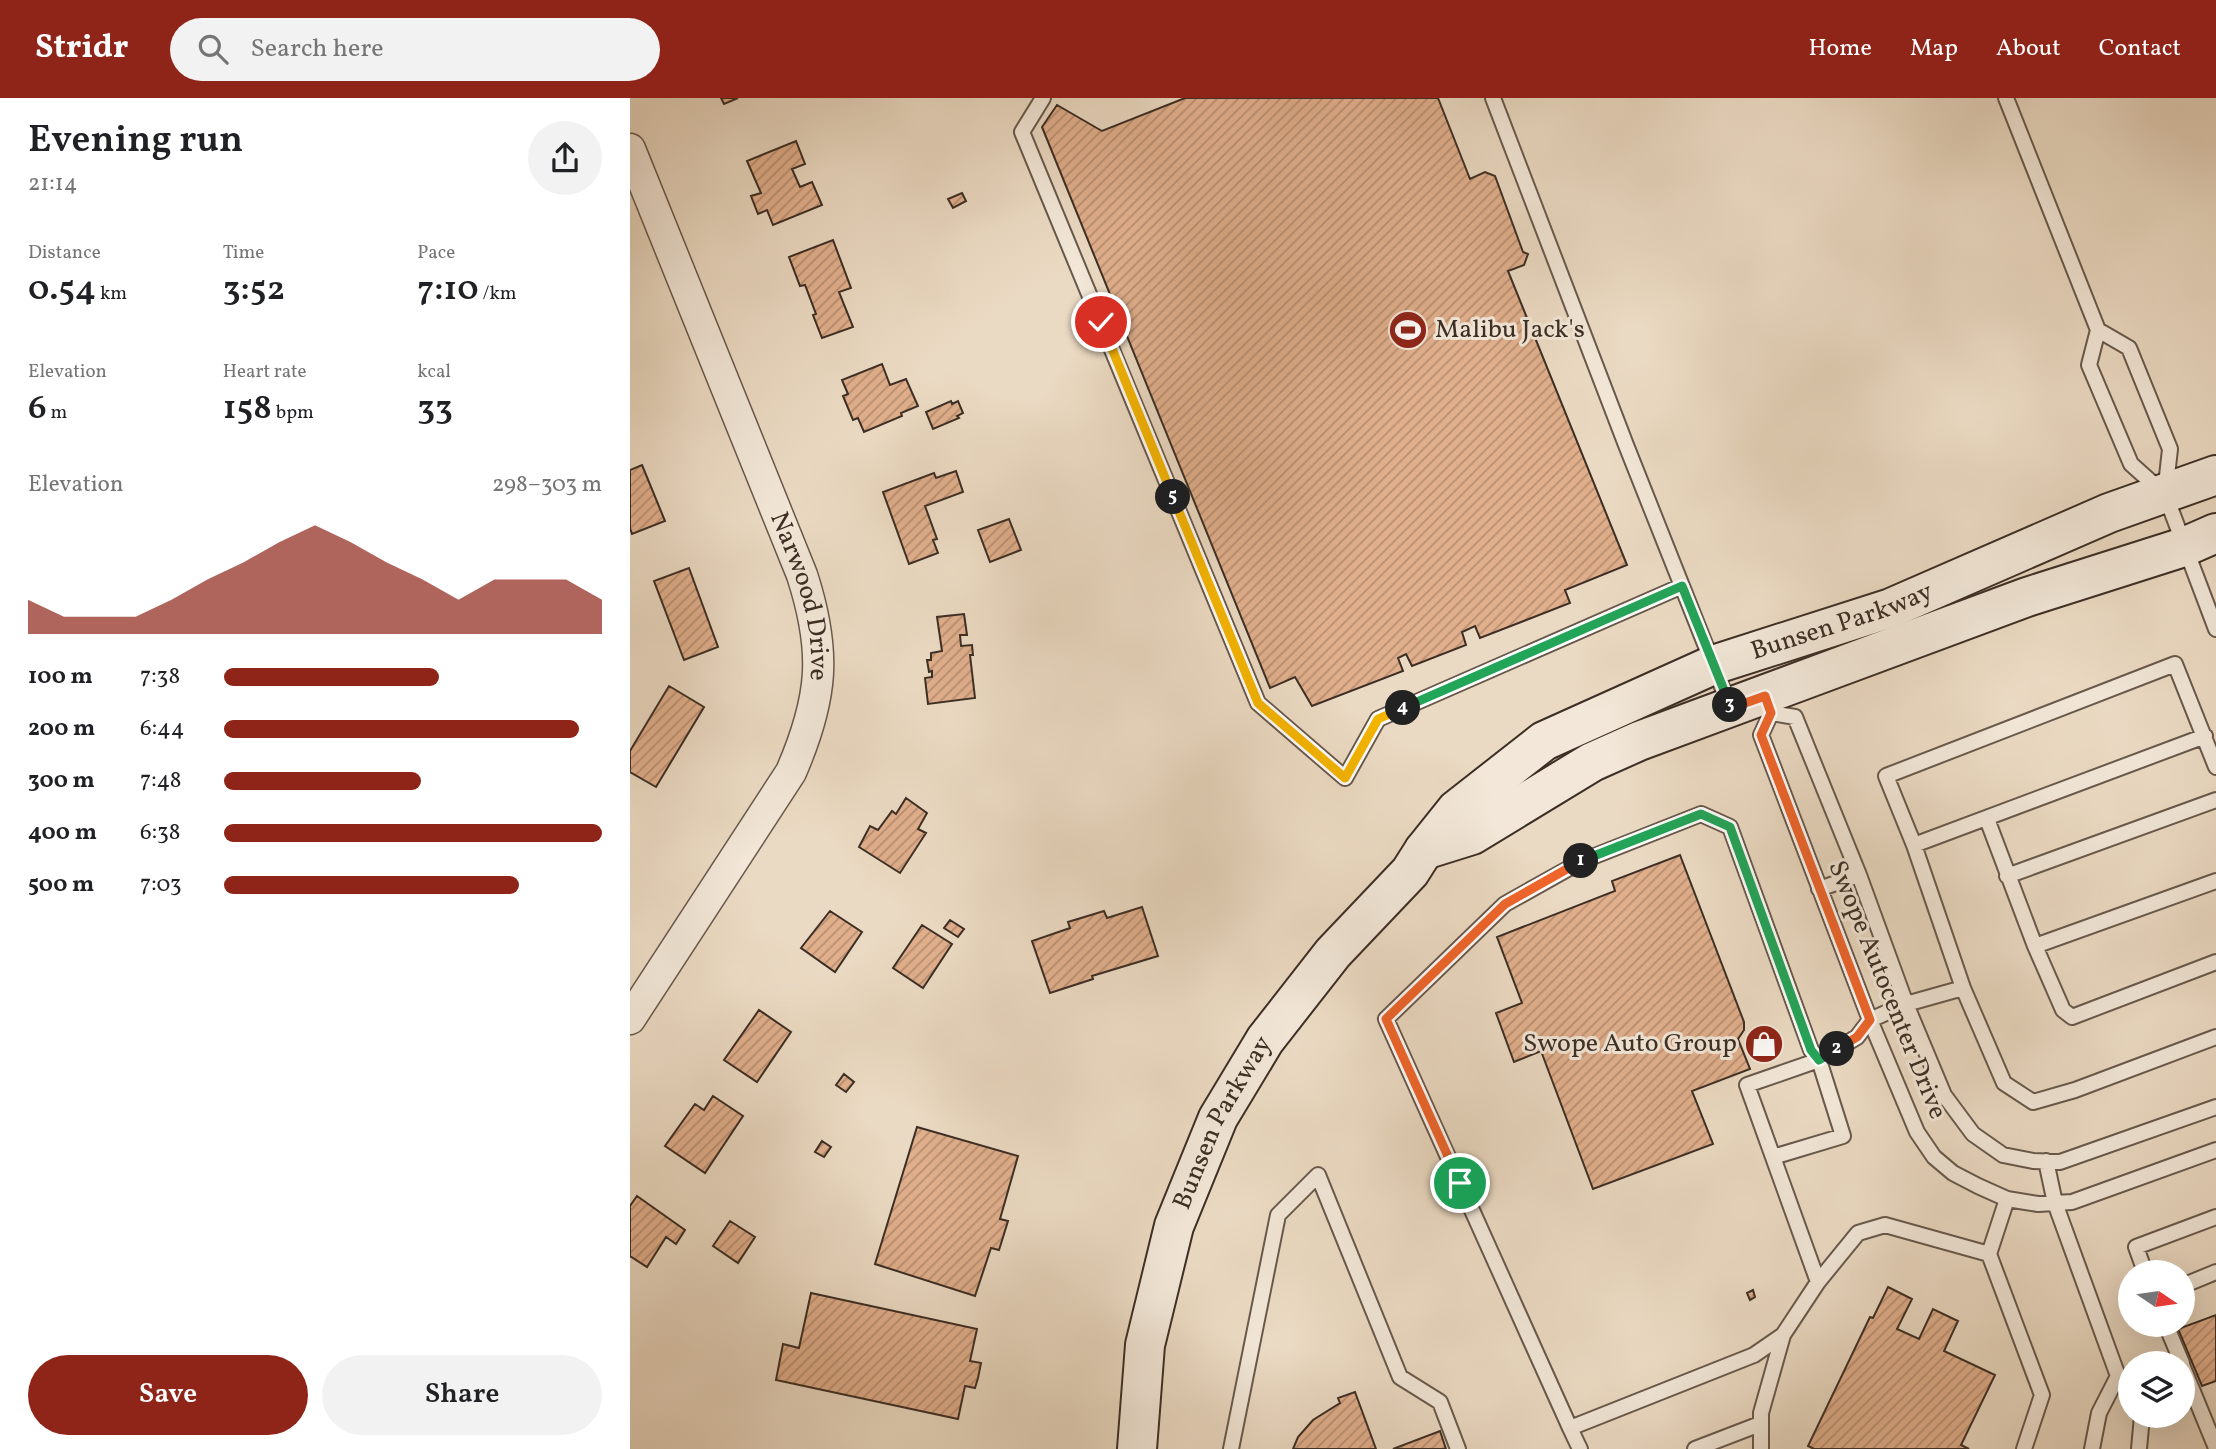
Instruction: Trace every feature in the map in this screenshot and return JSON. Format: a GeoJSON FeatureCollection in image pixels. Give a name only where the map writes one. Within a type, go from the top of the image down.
{"type":"FeatureCollection","features":[{"type":"Feature","properties":{"kind":"street","name":"Narwood Drive"},"geometry":{"type":"LineString","coordinates":[[630,149],[802,575],[819,640],[816,702],[807,734],[791,772],[630,1019]]}},
{"type":"Feature","properties":{"kind":"street","name":"Bunsen Parkway"},"geometry":{"type":"LineString","coordinates":[[1137,1449],[1145,1345],[1174,1226],[1219,1118],[1265,1040],[1333,953],[1410,872],[1423,850],[1456,810],[1544,741],[1713,665],[1891,608],[2109,513],[2216,475]]}},
{"type":"Feature","properties":{"kind":"street","name":"Bunsen Parkway"},"geometry":{"type":"LineString","coordinates":[[1423,850],[1472,835],[1592,762],[1639,741],[1756,706],[2027,597],[2200,540]]}},
{"type":"Feature","properties":{"kind":"lane"},"geometry":{"type":"LineString","coordinates":[[1043,98],[1022,132],[1258,703],[1345,778],[1378,719],[1682,586]]}},
{"type":"Feature","properties":{"kind":"lane"},"geometry":{"type":"LineString","coordinates":[[1493,98],[1713,665],[1756,706]]}},
{"type":"Feature","properties":{"kind":"lane"},"geometry":{"type":"LineString","coordinates":[[2006,98],[2098,330],[2089,365],[2132,464],[2165,494],[2200,540],[2216,629]]}},
{"type":"Feature","properties":{"kind":"lane"},"geometry":{"type":"LineString","coordinates":[[2098,330],[2129,348],[2165,436],[2170,449],[2165,494]]}},
{"type":"Feature","properties":{"kind":"lane"},"geometry":{"type":"LineString","coordinates":[[2216,767],[2175,664],[1886,776],[1914,845],[1963,988],[2004,1083],[2033,1102],[2075,1090],[2216,1037]]}},
{"type":"Feature","properties":{"kind":"lane","name":"Swope Autocenter Drive"},"geometry":{"type":"LineString","coordinates":[[2216,1107],[2060,1162],[2003,1155],[1973,1134],[1944,1095],[1906,1004],[1859,875],[1796,717],[1756,706],[1761,735],[1870,1020],[1917,1132],[1934,1157],[1953,1173],[2007,1199],[2038,1204],[2072,1202],[2216,1150]]}},
{"type":"Feature","properties":{"kind":"lane"},"geometry":{"type":"LineString","coordinates":[[1914,845],[2205,736]]}},
{"type":"Feature","properties":{"kind":"lane"},"geometry":{"type":"LineString","coordinates":[[2007,876],[2216,800]]}},
{"type":"Feature","properties":{"kind":"lane"},"geometry":{"type":"LineString","coordinates":[[1580,1449],[1386,1019],[1505,904],[1582,861],[1701,814],[1730,827],[1811,1050],[1819,1060],[1843,1136],[1773,1157]]}},
{"type":"Feature","properties":{"kind":"lane"},"geometry":{"type":"LineString","coordinates":[[1987,819],[2035,946],[2063,1010],[2072,1017],[2216,962]]}},
{"type":"Feature","properties":{"kind":"lane"},"geometry":{"type":"LineString","coordinates":[[1819,889],[1859,875]]}},
{"type":"Feature","properties":{"kind":"lane"},"geometry":{"type":"LineString","coordinates":[[2035,946],[2216,881]]}},
{"type":"Feature","properties":{"kind":"lane"},"geometry":{"type":"LineString","coordinates":[[1818,1282],[1747,1085],[1819,1060],[1857,1037],[1870,1020],[1906,1004],[1963,988]]}},
{"type":"Feature","properties":{"kind":"lane"},"geometry":{"type":"LineString","coordinates":[[2046,1161],[2055,1203],[2118,1376],[2099,1413],[2092,1449]]}},
{"type":"Feature","properties":{"kind":"lane"},"geometry":{"type":"LineString","coordinates":[[1231,1449],[1278,1214],[1318,1175],[1400,1377],[1440,1402],[1458,1449]]}},
{"type":"Feature","properties":{"kind":"lane"},"geometry":{"type":"LineString","coordinates":[[2007,1199],[1989,1254],[2042,1395],[2024,1449]]}},
{"type":"Feature","properties":{"kind":"lane"},"geometry":{"type":"LineString","coordinates":[[2141,1260],[2136,1247],[2216,1217]]}},
{"type":"Feature","properties":{"kind":"lane"},"geometry":{"type":"LineString","coordinates":[[1761,1449],[1761,1413],[1783,1335],[1818,1282],[1857,1233],[1885,1225],[1989,1254]]}},
{"type":"Feature","properties":{"kind":"lane"},"geometry":{"type":"LineString","coordinates":[[2195,1281],[2216,1272]]}},
{"type":"Feature","properties":{"kind":"lane"},"geometry":{"type":"LineString","coordinates":[[1570,1428],[1754,1355],[1783,1335]]}},
{"type":"Feature","properties":{"kind":"lane"},"geometry":{"type":"LineString","coordinates":[[2195,1396],[2216,1448]]}},
{"type":"Feature","properties":{"kind":"lane"},"geometry":{"type":"LineString","coordinates":[[1695,1449],[1760,1424]]}},
{"type":"Feature","properties":{"kind":"lane"},"geometry":{"type":"LineString","coordinates":[[2139,1449],[2141,1428]]}},
{"type":"Feature","properties":{"kind":"building"},"geometry":{"type":"Polygon","coordinates":[[[721,98],[738,98],[724,104],[721,98]]]}},
{"type":"Feature","properties":{"kind":"building"},"geometry":{"type":"Polygon","coordinates":[[[1185,98],[1438,98],[1470,179],[1485,172],[1495,176],[1523,252],[1528,254],[1524,265],[1508,271],[1627,565],[1565,590],[1570,603],[1480,638],[1475,626],[1462,632],[1466,645],[1412,666],[1406,654],[1398,658],[1403,671],[1312,706],[1295,677],[1270,688],[1042,127],[1057,105],[1102,131],[1185,98]]]}},
{"type":"Feature","properties":{"kind":"building"},"geometry":{"type":"Polygon","coordinates":[[[796,141],[805,164],[792,169],[800,187],[812,182],[822,205],[773,225],[767,210],[758,214],[751,196],[761,193],[747,161],[796,141]]]}},
{"type":"Feature","properties":{"kind":"building"},"geometry":{"type":"Polygon","coordinates":[[[962,193],[966,201],[953,208],[948,199],[962,193]]]}},
{"type":"Feature","properties":{"kind":"building"},"geometry":{"type":"Polygon","coordinates":[[[833,240],[851,288],[839,292],[853,327],[822,338],[805,285],[800,286],[789,257],[833,240]]]}},
{"type":"Feature","properties":{"kind":"building"},"geometry":{"type":"Polygon","coordinates":[[[882,364],[890,385],[906,379],[918,406],[864,432],[858,418],[853,420],[843,396],[848,394],[842,380],[882,364]]]}},
{"type":"Feature","properties":{"kind":"building"},"geometry":{"type":"Polygon","coordinates":[[[951,401],[952,404],[958,401],[963,413],[957,416],[959,418],[933,429],[926,412],[951,401]]]}},
{"type":"Feature","properties":{"kind":"building"},"geometry":{"type":"Polygon","coordinates":[[[642,465],[665,521],[632,534],[630,470],[642,465]]]}},
{"type":"Feature","properties":{"kind":"building"},"geometry":{"type":"Polygon","coordinates":[[[956,471],[963,492],[925,506],[937,539],[933,540],[938,553],[909,564],[883,492],[934,473],[936,478],[956,471]]]}},
{"type":"Feature","properties":{"kind":"building"},"geometry":{"type":"Polygon","coordinates":[[[1009,519],[1021,550],[990,562],[978,530],[1009,519]]]}},
{"type":"Feature","properties":{"kind":"building"},"geometry":{"type":"Polygon","coordinates":[[[689,568],[718,647],[684,660],[654,581],[689,568]]]}},
{"type":"Feature","properties":{"kind":"building"},"geometry":{"type":"Polygon","coordinates":[[[964,614],[967,635],[960,635],[961,646],[972,645],[973,655],[970,655],[975,698],[928,704],[925,678],[932,677],[932,671],[929,672],[927,660],[931,660],[931,653],[942,651],[937,617],[964,614]]]}},
{"type":"Feature","properties":{"kind":"building"},"geometry":{"type":"Polygon","coordinates":[[[669,686],[704,707],[656,787],[630,772],[630,751],[669,686]]]}},
{"type":"Feature","properties":{"kind":"building"},"geometry":{"type":"Polygon","coordinates":[[[906,798],[927,813],[918,829],[926,833],[900,873],[859,847],[870,826],[878,830],[892,811],[896,814],[906,798]]]}},
{"type":"Feature","properties":{"kind":"building"},"geometry":{"type":"Polygon","coordinates":[[[1680,855],[1744,1022],[1744,1030],[1738,1039],[1750,1069],[1692,1091],[1713,1144],[1593,1189],[1541,1051],[1514,1062],[1496,1013],[1522,1003],[1497,937],[1615,891],[1612,881],[1680,855]]]}},
{"type":"Feature","properties":{"kind":"building"},"geometry":{"type":"Polygon","coordinates":[[[1142,907],[1158,956],[1092,976],[1093,979],[1050,993],[1032,941],[1070,928],[1068,922],[1104,911],[1107,918],[1142,907]]]}},
{"type":"Feature","properties":{"kind":"building"},"geometry":{"type":"Polygon","coordinates":[[[830,911],[862,932],[835,972],[801,948],[830,911]]]}},
{"type":"Feature","properties":{"kind":"building"},"geometry":{"type":"Polygon","coordinates":[[[950,920],[964,929],[958,937],[944,928],[950,920]]]}},
{"type":"Feature","properties":{"kind":"building"},"geometry":{"type":"Polygon","coordinates":[[[922,925],[952,944],[923,988],[893,968],[922,925]]]}},
{"type":"Feature","properties":{"kind":"building"},"geometry":{"type":"Polygon","coordinates":[[[759,1010],[791,1032],[757,1082],[724,1060],[759,1010]]]}},
{"type":"Feature","properties":{"kind":"building"},"geometry":{"type":"Polygon","coordinates":[[[844,1074],[854,1082],[846,1092],[836,1085],[844,1074]]]}},
{"type":"Feature","properties":{"kind":"building"},"geometry":{"type":"Polygon","coordinates":[[[713,1096],[743,1116],[705,1173],[665,1146],[695,1104],[704,1110],[713,1096]]]}},
{"type":"Feature","properties":{"kind":"building"},"geometry":{"type":"Polygon","coordinates":[[[917,1127],[1018,1156],[1000,1219],[1008,1221],[999,1250],[991,1248],[975,1296],[875,1264],[917,1127]]]}},
{"type":"Feature","properties":{"kind":"building"},"geometry":{"type":"Polygon","coordinates":[[[822,1141],[831,1147],[824,1157],[815,1152],[822,1141]]]}},
{"type":"Feature","properties":{"kind":"building"},"geometry":{"type":"Polygon","coordinates":[[[637,1196],[685,1230],[676,1244],[666,1237],[647,1267],[630,1256],[630,1206],[637,1196]]]}},
{"type":"Feature","properties":{"kind":"building"},"geometry":{"type":"Polygon","coordinates":[[[730,1221],[755,1237],[738,1263],[713,1246],[730,1221]]]}},
{"type":"Feature","properties":{"kind":"building"},"geometry":{"type":"Polygon","coordinates":[[[1888,1287],[1912,1299],[1897,1329],[1919,1339],[1933,1309],[1958,1321],[1944,1351],[1995,1375],[1961,1445],[1969,1449],[1814,1449],[1808,1446],[1870,1317],[1873,1318],[1888,1287]]]}},
{"type":"Feature","properties":{"kind":"building"},"geometry":{"type":"Polygon","coordinates":[[[1753,1290],[1755,1297],[1750,1300],[1747,1293],[1753,1290]]]}},
{"type":"Feature","properties":{"kind":"building"},"geometry":{"type":"Polygon","coordinates":[[[811,1293],[977,1329],[970,1361],[981,1363],[978,1378],[975,1388],[965,1386],[958,1419],[776,1380],[783,1344],[799,1348],[811,1293]]]}},
{"type":"Feature","properties":{"kind":"building"},"geometry":{"type":"Polygon","coordinates":[[[2216,1315],[2216,1381],[2202,1386],[2195,1369],[2195,1351],[2187,1351],[2181,1337],[2195,1337],[2195,1323],[2216,1315]]]}},
{"type":"Feature","properties":{"kind":"building"},"geometry":{"type":"Polygon","coordinates":[[[1355,1392],[1376,1449],[1293,1449],[1298,1437],[1313,1420],[1340,1403],[1338,1398],[1355,1392]]]}},
{"type":"Feature","properties":{"kind":"building"},"geometry":{"type":"Polygon","coordinates":[[[1440,1431],[1446,1449],[1393,1449],[1440,1431]]]}},
{"type":"Feature","properties":{"kind":"place","name":"Malibu Jack's"},"geometry":{"type":"Point","coordinates":[1408,330]}},
{"type":"Feature","properties":{"kind":"place","name":"Swope Auto Group"},"geometry":{"type":"Point","coordinates":[1764,1044]}},
{"type":"Feature","properties":{"kind":"route"},"geometry":{"type":"LineString","coordinates":[[1101,322],[1258,703],[1345,778],[1378,719],[1682,586],[1731,708],[1765,696],[1771,713],[1761,735],[1870,1020],[1857,1037],[1819,1060],[1811,1050],[1730,827],[1701,814],[1582,861],[1505,904],[1386,1019],[1460,1183]]}}]}
